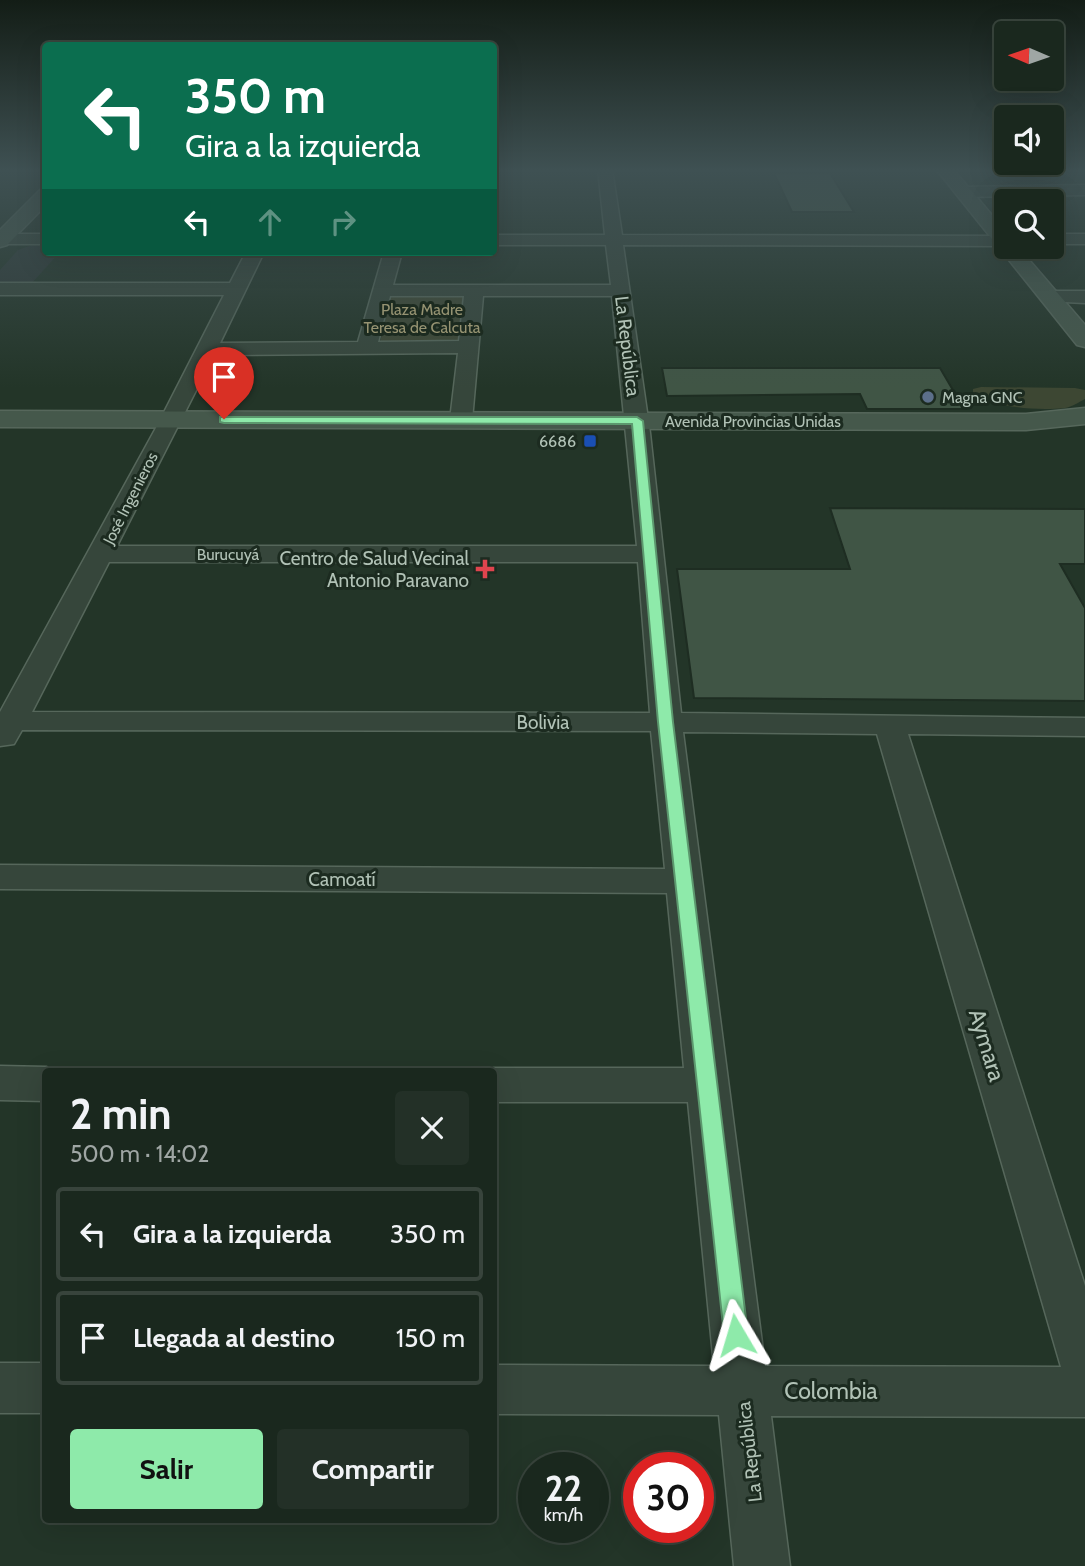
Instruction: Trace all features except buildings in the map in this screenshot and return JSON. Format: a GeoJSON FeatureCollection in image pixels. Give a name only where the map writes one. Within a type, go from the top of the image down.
{"type":"FeatureCollection","features":[{"type":"Feature","properties":{"kind":"main road"},"geometry":{"type":"LineString","coordinates":[[1019,259],[1085,340]]}},
{"type":"Feature","properties":{"kind":"main road","name":"Avenida Provincias Unidas"},"geometry":{"type":"LineString","coordinates":[[0,419],[167,426],[638,427],[1026,422],[1085,416]]}},
{"type":"Feature","properties":{"kind":"main road","name":"Avenida Provincias Unidas"},"geometry":{"type":"LineString","coordinates":[[0,432],[461,420],[638,427],[1085,435]]}},
{"type":"Feature","properties":{"kind":"street","name":"La República"},"geometry":{"type":"LineString","coordinates":[[614,242],[638,427],[666,722],[762,1566]]}},
{"type":"Feature","properties":{"kind":"street"},"geometry":{"type":"LineString","coordinates":[[886,242],[994,243]]}},
{"type":"Feature","properties":{"kind":"street","name":"José Ingenieros"},"geometry":{"type":"LineString","coordinates":[[4,729],[101,554],[253,256]]}},
{"type":"Feature","properties":{"kind":"street"},"geometry":{"type":"LineString","coordinates":[[366,348],[392,256]]}},
{"type":"Feature","properties":{"kind":"street"},"geometry":{"type":"LineString","coordinates":[[0,289],[236,289]]}},
{"type":"Feature","properties":{"kind":"street"},"geometry":{"type":"LineString","coordinates":[[461,420],[474,290]]}},
{"type":"Feature","properties":{"kind":"street"},"geometry":{"type":"LineString","coordinates":[[382,291],[621,290]]}},
{"type":"Feature","properties":{"kind":"street"},"geometry":{"type":"LineString","coordinates":[[1050,297],[1085,298]]}},
{"type":"Feature","properties":{"kind":"street"},"geometry":{"type":"LineString","coordinates":[[206,349],[468,347]]}},
{"type":"Feature","properties":{"kind":"street","name":"Burucuyá"},"geometry":{"type":"LineString","coordinates":[[101,554],[649,554]]}},
{"type":"Feature","properties":{"kind":"street","name":"Bolivia"},"geometry":{"type":"LineString","coordinates":[[4,729],[666,722],[1085,727]]}},
{"type":"Feature","properties":{"kind":"street","name":"Aymara"},"geometry":{"type":"LineString","coordinates":[[890,726],[1085,1365]]}},
{"type":"Feature","properties":{"kind":"street","name":"Camoatí"},"geometry":{"type":"LineString","coordinates":[[0,877],[684,881]]}},
{"type":"Feature","properties":{"kind":"street"},"geometry":{"type":"LineString","coordinates":[[0,1083],[42,1084]]}},
{"type":"Feature","properties":{"kind":"street"},"geometry":{"type":"LineString","coordinates":[[497,1085],[707,1086]]}},
{"type":"Feature","properties":{"kind":"street"},"geometry":{"type":"LineString","coordinates":[[0,1388],[42,1388]]}},
{"type":"Feature","properties":{"kind":"street","name":"Colombia"},"geometry":{"type":"LineString","coordinates":[[497,1390],[1085,1392]]}},
{"type":"Feature","properties":{"kind":"shaded area"},"geometry":{"type":"Polygon","coordinates":[[[42,245],[42,256],[56,256],[31,284],[0,284],[0,270],[18,250],[42,245]]]}},
{"type":"Feature","properties":{"kind":"green space","name":"Plaza Madre Teresa de Calcuta"},"geometry":{"type":"Polygon","coordinates":[[[456,293],[464,296],[459,342],[380,342],[391,297],[456,293]]]}},
{"type":"Feature","properties":{"kind":"green space"},"geometry":{"type":"Polygon","coordinates":[[[1075,388],[1085,390],[1085,399],[1065,408],[1018,407],[994,403],[973,394],[973,389],[1075,388]]]}},
{"type":"Feature","properties":{"kind":"place","name":"Magna GNC"},"geometry":{"type":"Point","coordinates":[928,397]}},
{"type":"Feature","properties":{"kind":"place","name":"6686"},"geometry":{"type":"Point","coordinates":[590,441]}},
{"type":"Feature","properties":{"kind":"place","name":"Centro de Salud Vecinal Antonio Paravano"},"geometry":{"type":"Point","coordinates":[485,569]}},
{"type":"Feature","properties":{"kind":"route"},"geometry":{"type":"LineString","coordinates":[[224,419],[637,421],[666,722],[736,1335]]}}]}
